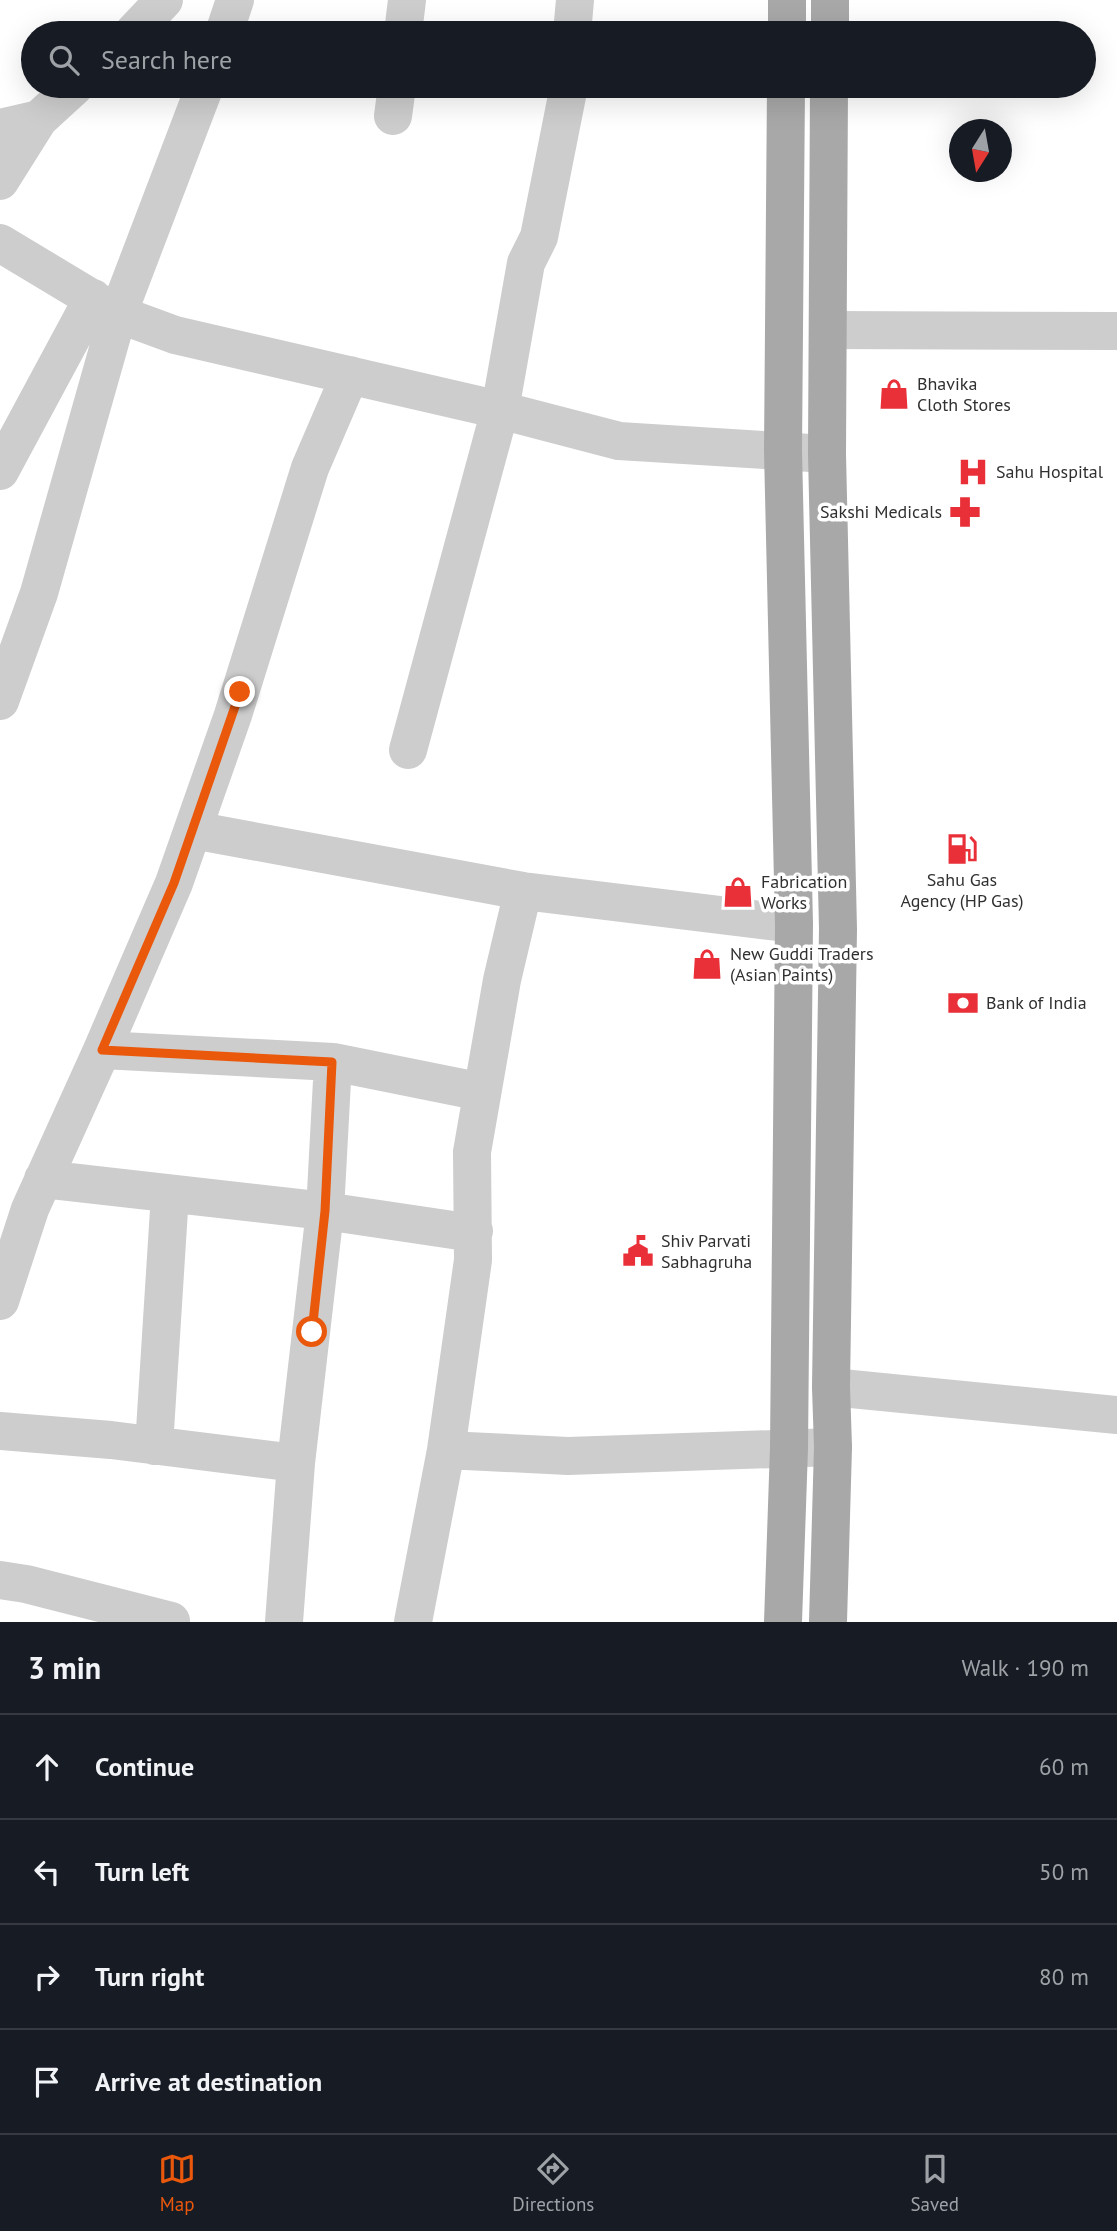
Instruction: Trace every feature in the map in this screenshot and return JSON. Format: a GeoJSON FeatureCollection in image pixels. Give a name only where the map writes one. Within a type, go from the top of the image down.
{"type":"FeatureCollection","features":[{"type":"Feature","properties":{"kind":"main road"},"geometry":{"type":"LineString","coordinates":[[787,0],[787,21]]}},
{"type":"Feature","properties":{"kind":"main road"},"geometry":{"type":"LineString","coordinates":[[830,0],[830,21]]}},
{"type":"Feature","properties":{"kind":"main road"},"geometry":{"type":"LineString","coordinates":[[783,1622],[789,1448],[794,924],[783,451],[786,98]]}},
{"type":"Feature","properties":{"kind":"main road"},"geometry":{"type":"LineString","coordinates":[[828,1622],[833,1447],[831,1387],[838,929],[827,454],[830,98]]}},
{"type":"Feature","properties":{"kind":"street"},"geometry":{"type":"LineString","coordinates":[[147,21],[164,0]]}},
{"type":"Feature","properties":{"kind":"street"},"geometry":{"type":"LineString","coordinates":[[228,21],[235,0]]}},
{"type":"Feature","properties":{"kind":"street"},"geometry":{"type":"LineString","coordinates":[[404,21],[407,0]]}},
{"type":"Feature","properties":{"kind":"street"},"geometry":{"type":"LineString","coordinates":[[573,21],[575,0]]}},
{"type":"Feature","properties":{"kind":"street"},"geometry":{"type":"LineString","coordinates":[[0,181],[39,119],[62,98]]}},
{"type":"Feature","properties":{"kind":"street"},"geometry":{"type":"LineString","coordinates":[[0,471],[32,415],[106,306],[200,98]]}},
{"type":"Feature","properties":{"kind":"street"},"geometry":{"type":"LineString","coordinates":[[408,750],[500,410],[526,263],[539,237],[567,98]]}},
{"type":"Feature","properties":{"kind":"street"},"geometry":{"type":"LineString","coordinates":[[0,128],[39,119]]}},
{"type":"Feature","properties":{"kind":"street"},"geometry":{"type":"LineString","coordinates":[[0,243],[106,306],[175,335],[500,410],[620,441],[827,454]]}},
{"type":"Feature","properties":{"kind":"street"},"geometry":{"type":"LineString","coordinates":[[0,701],[39,593],[97,390],[106,306]]}},
{"type":"Feature","properties":{"kind":"street"},"geometry":{"type":"LineString","coordinates":[[828,330],[1117,331]]}},
{"type":"Feature","properties":{"kind":"street"},"geometry":{"type":"LineString","coordinates":[[0,1301],[30,1209],[174,883],[233,715],[310,468],[350,375]]}},
{"type":"Feature","properties":{"kind":"street"},"geometry":{"type":"LineString","coordinates":[[32,415],[97,390]]}},
{"type":"Feature","properties":{"kind":"street"},"geometry":{"type":"LineString","coordinates":[[193,830],[523,891],[794,924]]}},
{"type":"Feature","properties":{"kind":"street"},"geometry":{"type":"LineString","coordinates":[[413,1622],[446,1450],[473,1261],[471,1152],[502,981],[523,891]]}},
{"type":"Feature","properties":{"kind":"street"},"geometry":{"type":"LineString","coordinates":[[102,1050],[332,1062],[482,1092]]}},
{"type":"Feature","properties":{"kind":"street"},"geometry":{"type":"LineString","coordinates":[[285,1622],[296,1463],[325,1211],[332,1062]]}},
{"type":"Feature","properties":{"kind":"street"},"geometry":{"type":"LineString","coordinates":[[43,1179],[325,1211],[474,1232]]}},
{"type":"Feature","properties":{"kind":"street"},"geometry":{"type":"LineString","coordinates":[[154,1446],[170,1194]]}},
{"type":"Feature","properties":{"kind":"street"},"geometry":{"type":"LineString","coordinates":[[831,1387],[1117,1415]]}},
{"type":"Feature","properties":{"kind":"street"},"geometry":{"type":"LineString","coordinates":[[0,1431],[296,1463]]}},
{"type":"Feature","properties":{"kind":"street"},"geometry":{"type":"LineString","coordinates":[[446,1450],[568,1456],[833,1447]]}},
{"type":"Feature","properties":{"kind":"street"},"geometry":{"type":"LineString","coordinates":[[0,1580],[176,1622]]}},
{"type":"Feature","properties":{"kind":"place","name":"Bhavika Cloth Stores"},"geometry":{"type":"Point","coordinates":[894,394]}},
{"type":"Feature","properties":{"kind":"place","name":"Sahu Hospital"},"geometry":{"type":"Point","coordinates":[973,472]}},
{"type":"Feature","properties":{"kind":"place","name":"Sakshi Medicals"},"geometry":{"type":"Point","coordinates":[965,512]}},
{"type":"Feature","properties":{"kind":"place","name":"Sahu Gas Agency (HP Gas)"},"geometry":{"type":"Point","coordinates":[962,849]}},
{"type":"Feature","properties":{"kind":"place","name":"Fabrication Works"},"geometry":{"type":"Point","coordinates":[738,892]}},
{"type":"Feature","properties":{"kind":"place","name":"New Guddi Traders (Asian Paints)"},"geometry":{"type":"Point","coordinates":[707,964]}},
{"type":"Feature","properties":{"kind":"place","name":"Bank of India"},"geometry":{"type":"Point","coordinates":[963,1003]}},
{"type":"Feature","properties":{"kind":"place","name":"Shiv Parvati Sabhagruha"},"geometry":{"type":"Point","coordinates":[638,1251]}},
{"type":"Feature","properties":{"kind":"route"},"geometry":{"type":"LineString","coordinates":[[240,692],[174,883],[102,1050],[332,1062],[325,1211],[312,1332]]}}]}
